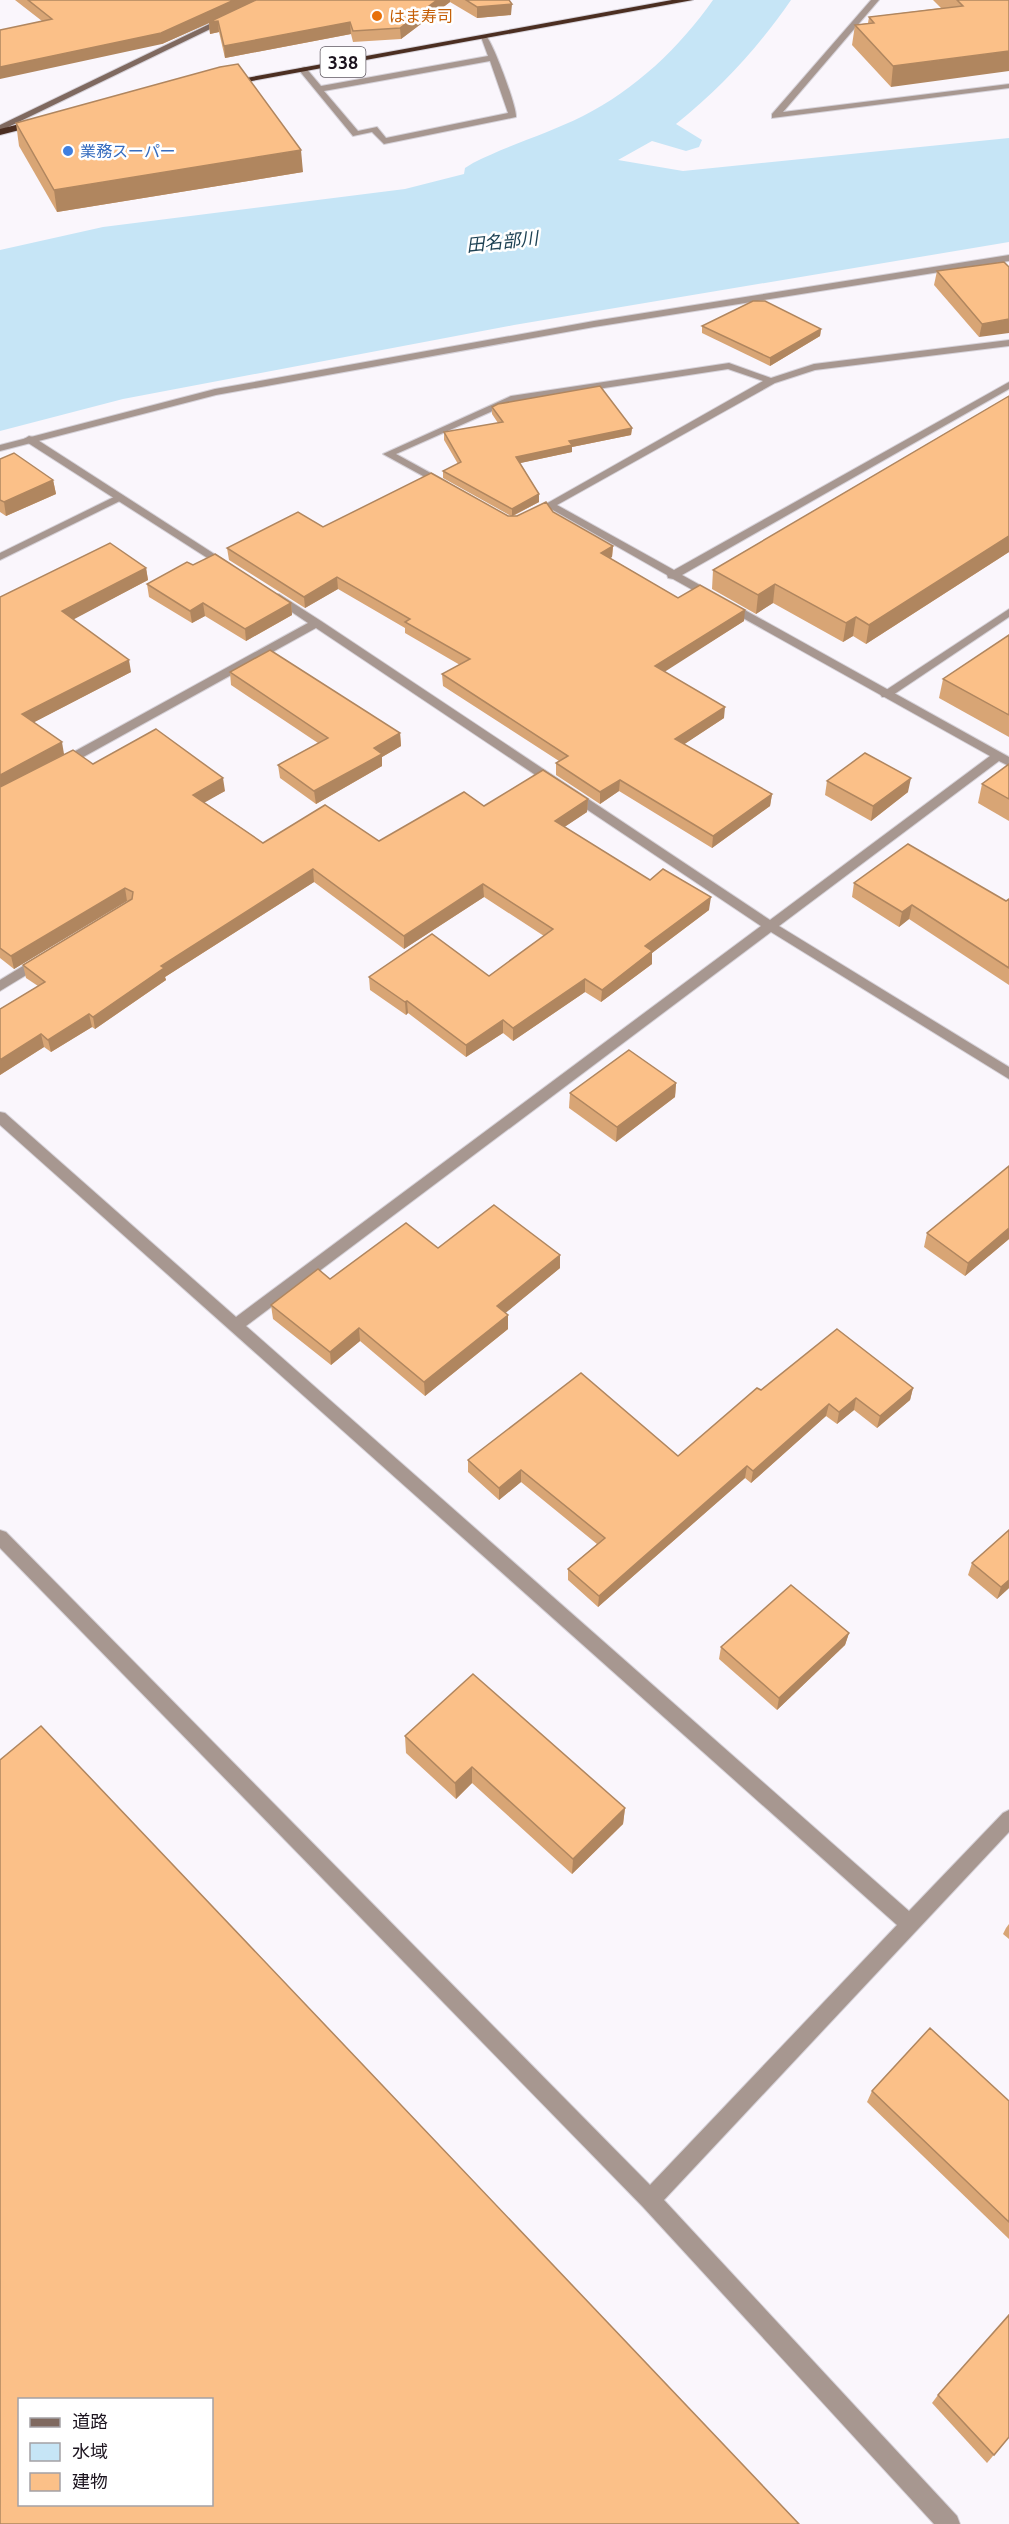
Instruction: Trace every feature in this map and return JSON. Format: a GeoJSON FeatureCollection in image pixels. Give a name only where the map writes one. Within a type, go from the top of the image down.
{"type":"FeatureCollection","features":[{"type":"Feature","properties":{"kind":"highway","name":"338"},"geometry":{"type":"LineString","coordinates":[[211,86],[688,0]]}},
{"type":"Feature","properties":{"kind":"highway"},"geometry":{"type":"LineString","coordinates":[[0,130],[46,120]]}},
{"type":"Feature","properties":{"kind":"street"},"geometry":{"type":"LineString","coordinates":[[876,0],[775,116],[1009,86]]}},
{"type":"Feature","properties":{"kind":"street"},"geometry":{"type":"LineString","coordinates":[[0,130],[234,16]]}},
{"type":"Feature","properties":{"kind":"street"},"geometry":{"type":"LineString","coordinates":[[302,69],[356,134],[374,129],[384,141],[513,115],[485,37]]}},
{"type":"Feature","properties":{"kind":"street"},"geometry":{"type":"LineString","coordinates":[[319,89],[493,58]]}},
{"type":"Feature","properties":{"kind":"street"},"geometry":{"type":"LineString","coordinates":[[0,448],[215,392],[594,324],[1009,258]]}},
{"type":"Feature","properties":{"kind":"street"},"geometry":{"type":"LineString","coordinates":[[234,1326],[770,926],[1004,759],[544,507],[771,381],[814,367],[1009,343]]}},
{"type":"Feature","properties":{"kind":"street"},"geometry":{"type":"LineString","coordinates":[[450,488],[388,454],[511,399],[729,366],[771,381]]}},
{"type":"Feature","properties":{"kind":"street"},"geometry":{"type":"LineString","coordinates":[[672,576],[1009,385]]}},
{"type":"Feature","properties":{"kind":"street"},"geometry":{"type":"LineString","coordinates":[[29,439],[238,573]]}},
{"type":"Feature","properties":{"kind":"street"},"geometry":{"type":"LineString","coordinates":[[0,557],[120,497]]}},
{"type":"Feature","properties":{"kind":"street"},"geometry":{"type":"LineString","coordinates":[[268,591],[770,926],[1009,1074]]}},
{"type":"Feature","properties":{"kind":"street"},"geometry":{"type":"LineString","coordinates":[[886,694],[1009,612]]}},
{"type":"Feature","properties":{"kind":"street"},"geometry":{"type":"LineString","coordinates":[[51,769],[317,623]]}},
{"type":"Feature","properties":{"kind":"street"},"geometry":{"type":"LineString","coordinates":[[0,986],[49,955]]}},
{"type":"Feature","properties":{"kind":"street"},"geometry":{"type":"LineString","coordinates":[[0,1118],[910,1924]]}},
{"type":"Feature","properties":{"kind":"street"},"geometry":{"type":"LineString","coordinates":[[0,1537],[650,2200],[949,2524]]}},
{"type":"Feature","properties":{"kind":"street"},"geometry":{"type":"LineString","coordinates":[[650,2200],[1009,1819]]}},
{"type":"Feature","properties":{"kind":"water","name":"田名部川"},"geometry":{"type":"Polygon","coordinates":[[[713,0],[791,0],[738,66],[709,96],[676,124],[702,140],[699,147],[686,151],[652,141],[618,160],[683,171],[1009,138],[1009,242],[514,325],[123,399],[0,431],[0,250],[103,227],[405,189],[464,174],[465,168],[473,163],[583,116],[621,93],[671,51],[713,0]]]}},
{"type":"Feature","properties":{"kind":"building"},"geometry":{"type":"Polygon","coordinates":[[[28,0],[234,0],[161,33],[0,67],[0,30],[52,19],[28,0]]]}},
{"type":"Feature","properties":{"kind":"building"},"geometry":{"type":"Polygon","coordinates":[[[256,0],[437,0],[400,28],[353,31],[350,22],[224,46],[218,21],[209,22],[256,0]]]}},
{"type":"Feature","properties":{"kind":"building"},"geometry":{"type":"Polygon","coordinates":[[[466,0],[509,0],[512,4],[477,7],[466,0]]]}},
{"type":"Feature","properties":{"kind":"building"},"geometry":{"type":"Polygon","coordinates":[[[957,0],[1009,0],[1009,51],[893,66],[855,25],[874,23],[869,17],[963,6],[957,0]]]}},
{"type":"Feature","properties":{"kind":"building"},"geometry":{"type":"Polygon","coordinates":[[[238,64],[301,150],[54,190],[16,123],[220,67],[238,64]]]}},
{"type":"Feature","properties":{"kind":"building"},"geometry":{"type":"Polygon","coordinates":[[[1004,262],[1009,267],[1009,319],[982,324],[937,271],[1004,262]]]}},
{"type":"Feature","properties":{"kind":"building"},"geometry":{"type":"Polygon","coordinates":[[[753,301],[765,301],[821,329],[770,358],[702,326],[753,301]]]}},
{"type":"Feature","properties":{"kind":"building"},"geometry":{"type":"Polygon","coordinates":[[[600,386],[632,428],[569,441],[572,445],[516,457],[539,494],[512,509],[443,471],[461,462],[444,432],[503,422],[492,407],[498,404],[600,386]]]}},
{"type":"Feature","properties":{"kind":"building"},"geometry":{"type":"Polygon","coordinates":[[[1009,396],[1009,536],[869,625],[856,617],[846,623],[775,584],[758,595],[713,570],[1009,396]]]}},
{"type":"Feature","properties":{"kind":"building"},"geometry":{"type":"Polygon","coordinates":[[[14,453],[53,480],[4,502],[0,500],[0,459],[14,453]]]}},
{"type":"Feature","properties":{"kind":"building"},"geometry":{"type":"Polygon","coordinates":[[[431,473],[508,516],[517,516],[546,502],[553,512],[613,546],[601,553],[678,598],[700,585],[745,610],[655,666],[725,707],[675,739],[772,794],[713,836],[620,780],[600,792],[556,763],[568,756],[442,674],[470,659],[405,622],[410,619],[337,577],[304,597],[227,548],[298,512],[323,527],[431,473]]]}},
{"type":"Feature","properties":{"kind":"building"},"geometry":{"type":"Polygon","coordinates":[[[110,543],[146,568],[62,611],[129,660],[22,714],[62,742],[0,775],[0,597],[110,543]]]}},
{"type":"Feature","properties":{"kind":"building"},"geometry":{"type":"Polygon","coordinates":[[[215,554],[291,603],[245,629],[203,603],[190,611],[147,584],[187,562],[193,565],[215,554]]]}},
{"type":"Feature","properties":{"kind":"building"},"geometry":{"type":"Polygon","coordinates":[[[1009,635],[1009,715],[943,679],[1009,635]]]}},
{"type":"Feature","properties":{"kind":"building"},"geometry":{"type":"Polygon","coordinates":[[[270,650],[400,733],[374,748],[382,754],[314,791],[278,765],[328,738],[230,672],[270,650]]]}},
{"type":"Feature","properties":{"kind":"building"},"geometry":{"type":"Polygon","coordinates":[[[156,729],[223,778],[193,795],[263,843],[325,805],[379,841],[464,792],[484,806],[543,770],[588,799],[555,821],[650,880],[663,869],[711,897],[645,946],[652,951],[602,990],[585,979],[513,1028],[503,1020],[466,1045],[407,1001],[405,1002],[369,977],[432,934],[489,976],[553,929],[483,884],[404,936],[313,869],[161,966],[164,968],[93,1017],[89,1014],[48,1040],[41,1034],[0,1060],[0,1009],[45,982],[23,965],[132,899],[133,892],[125,888],[11,956],[0,948],[0,787],[73,750],[93,764],[156,729]]]}},
{"type":"Feature","properties":{"kind":"building"},"geometry":{"type":"Polygon","coordinates":[[[865,753],[911,778],[873,806],[827,781],[865,753]]]}},
{"type":"Feature","properties":{"kind":"building"},"geometry":{"type":"Polygon","coordinates":[[[1009,764],[1009,799],[982,784],[1009,764]]]}},
{"type":"Feature","properties":{"kind":"building"},"geometry":{"type":"Polygon","coordinates":[[[908,844],[1006,901],[1009,899],[1009,968],[912,905],[902,912],[854,883],[908,844]]]}},
{"type":"Feature","properties":{"kind":"building"},"geometry":{"type":"Polygon","coordinates":[[[629,1050],[676,1083],[617,1127],[570,1093],[629,1050]]]}},
{"type":"Feature","properties":{"kind":"building"},"geometry":{"type":"Polygon","coordinates":[[[1009,1166],[1009,1228],[968,1263],[927,1233],[1009,1166]]]}},
{"type":"Feature","properties":{"kind":"building"},"geometry":{"type":"Polygon","coordinates":[[[494,1205],[560,1255],[497,1306],[508,1315],[424,1382],[359,1328],[330,1352],[271,1305],[318,1269],[330,1279],[406,1223],[438,1248],[494,1205]]]}},
{"type":"Feature","properties":{"kind":"building"},"geometry":{"type":"Polygon","coordinates":[[[837,1329],[913,1388],[880,1416],[856,1398],[839,1412],[829,1404],[753,1471],[747,1466],[599,1596],[568,1569],[605,1538],[521,1470],[499,1488],[468,1460],[581,1373],[678,1456],[757,1388],[761,1390],[837,1329]]]}},
{"type":"Feature","properties":{"kind":"building"},"geometry":{"type":"Polygon","coordinates":[[[1009,1530],[1009,1580],[1001,1587],[972,1563],[1009,1530]]]}},
{"type":"Feature","properties":{"kind":"building"},"geometry":{"type":"Polygon","coordinates":[[[791,1585],[849,1633],[779,1698],[721,1647],[791,1585]]]}},
{"type":"Feature","properties":{"kind":"building"},"geometry":{"type":"Polygon","coordinates":[[[473,1674],[625,1808],[573,1859],[472,1767],[455,1783],[405,1736],[473,1674]]]}},
{"type":"Feature","properties":{"kind":"building"},"geometry":{"type":"Polygon","coordinates":[[[41,1726],[799,2524],[0,2524],[0,1760],[41,1726]]]}},
{"type":"Feature","properties":{"kind":"building"},"geometry":{"type":"Polygon","coordinates":[[[930,2028],[1009,2101],[1009,2222],[872,2091],[930,2028]]]}},
{"type":"Feature","properties":{"kind":"building"},"geometry":{"type":"Polygon","coordinates":[[[1009,2315],[1009,2437],[994,2455],[938,2395],[1009,2315]]]}},
{"type":"Feature","properties":{"kind":"place","name":"はま寿司"},"geometry":{"type":"Point","coordinates":[377,16]}},
{"type":"Feature","properties":{"kind":"place","name":"業務スーパー"},"geometry":{"type":"Point","coordinates":[68,151]}}]}
